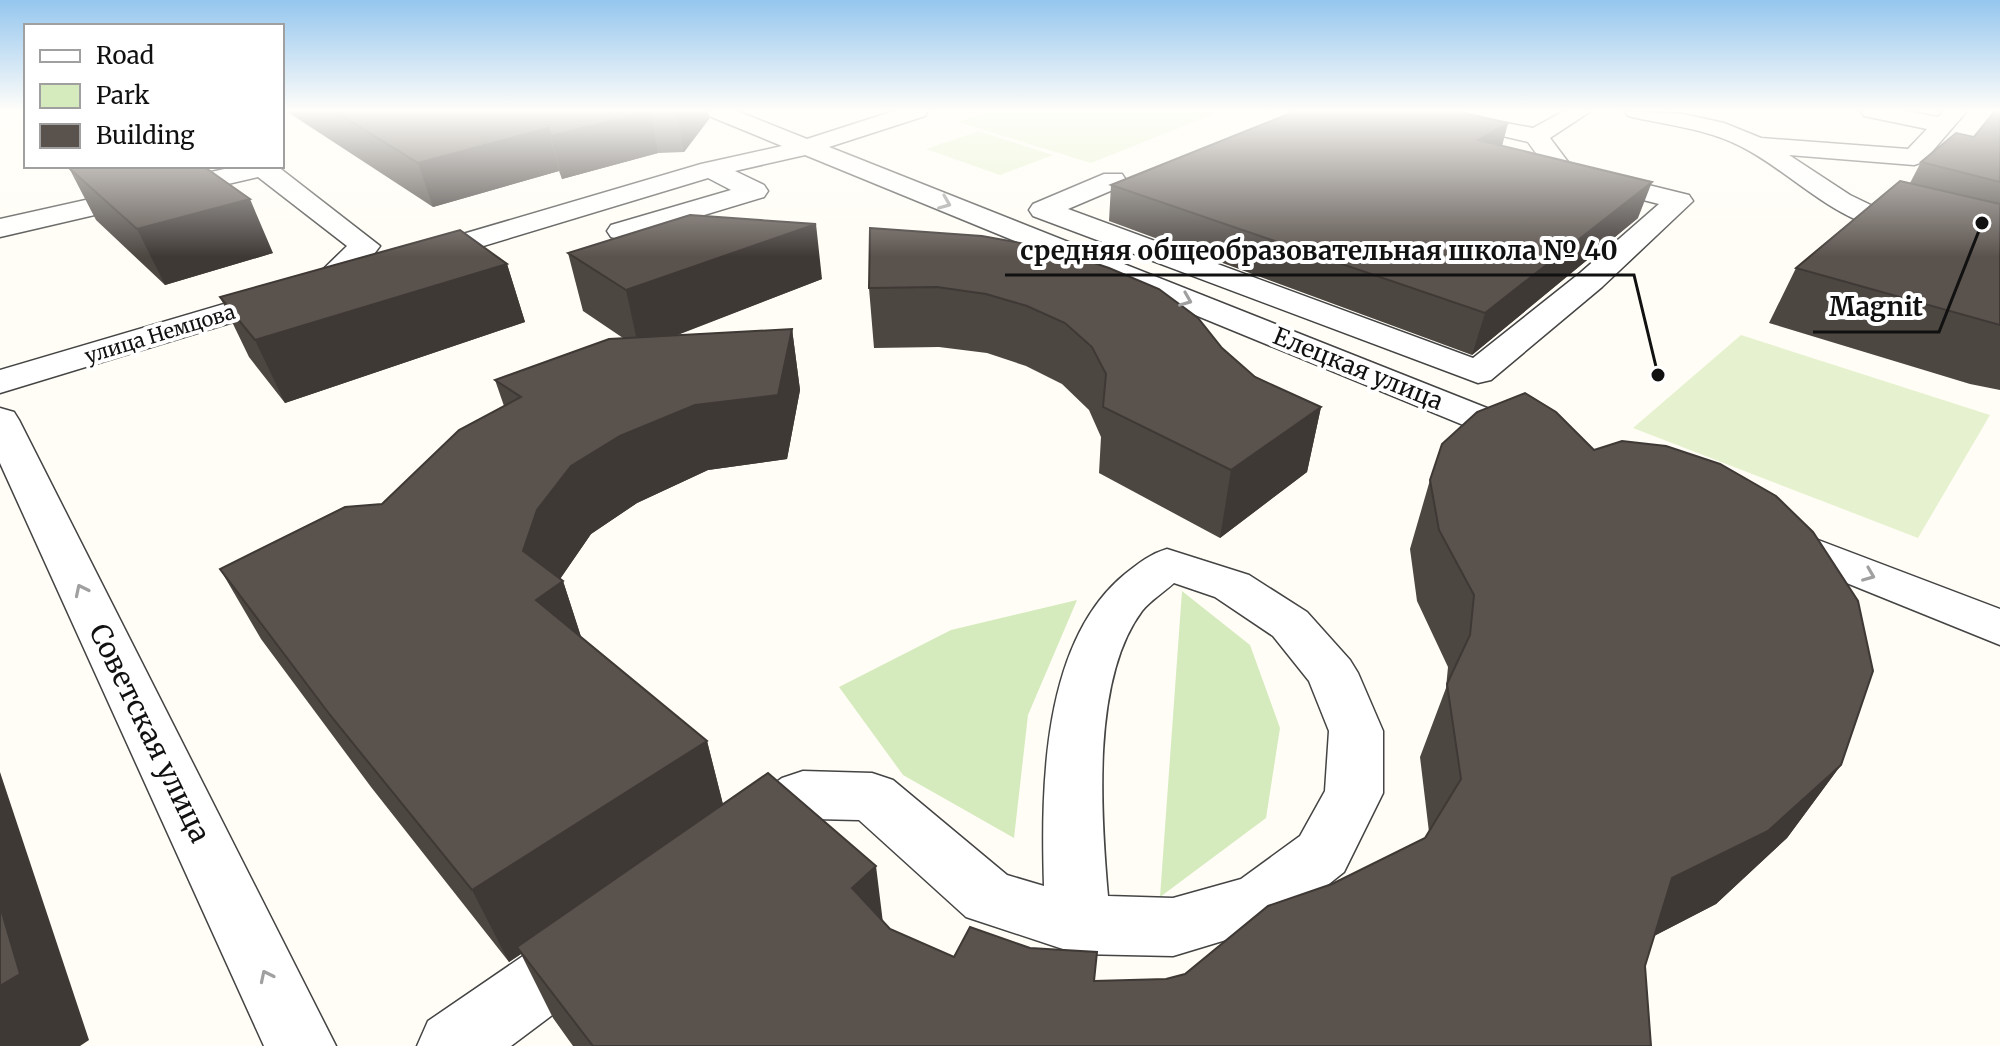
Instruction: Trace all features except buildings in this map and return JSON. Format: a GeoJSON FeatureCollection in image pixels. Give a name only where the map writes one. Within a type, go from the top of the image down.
{"type":"FeatureCollection","features":[{"type":"Feature","properties":{"kind":"street","name":"улица Немцова"},"geometry":{"type":"LineString","coordinates":[[0,382],[710,169],[761,160]]}},
{"type":"Feature","properties":{"kind":"street","name":"Елецкая улица"},"geometry":{"type":"LineString","coordinates":[[839,160],[1565,452]]}},
{"type":"Feature","properties":{"kind":"street"},"geometry":{"type":"LineString","coordinates":[[1113,180],[1043,210],[1478,372],[1591,280],[1679,201],[1562,172],[1553,160]]}},
{"type":"Feature","properties":{"kind":"street"},"geometry":{"type":"LineString","coordinates":[[1779,160],[1821,190],[1869,215],[1900,227],[2000,252]]}},
{"type":"Feature","properties":{"kind":"street"},"geometry":{"type":"LineString","coordinates":[[0,228],[263,168],[365,246],[324,284]]}},
{"type":"Feature","properties":{"kind":"street"},"geometry":{"type":"LineString","coordinates":[[621,231],[755,191],[710,169]]}},
{"type":"Feature","properties":{"kind":"street","name":"Советская улица"},"geometry":{"type":"LineString","coordinates":[[0,420],[294,1044]]}},
{"type":"Feature","properties":{"kind":"street"},"geometry":{"type":"LineString","coordinates":[[1739,523],[2000,628]]}},
{"type":"Feature","properties":{"kind":"street"},"geometry":{"type":"LineString","coordinates":[[712,860],[803,795],[872,797],[988,897],[1078,925],[1173,927],[1259,902],[1322,854],[1354,793],[1356,731],[1332,673],[1290,624],[1232,586],[1167,564],[1123,601],[1094,654],[1078,727],[1072,822],[1078,925]]}},
{"type":"Feature","properties":{"kind":"street"},"geometry":{"type":"LineString","coordinates":[[453,1046],[634,916]]}},
{"type":"Feature","properties":{"kind":"green space"},"geometry":{"type":"Polygon","coordinates":[[[957,160],[1040,160],[1000,175],[957,160]]]}},
{"type":"Feature","properties":{"kind":"green space"},"geometry":{"type":"Polygon","coordinates":[[[1741,335],[1990,415],[1918,538],[1633,428],[1741,335]]]}},
{"type":"Feature","properties":{"kind":"green space"},"geometry":{"type":"Polygon","coordinates":[[[1182,591],[1250,645],[1280,728],[1266,818],[1160,897],[1182,591]]]}},
{"type":"Feature","properties":{"kind":"green space"},"geometry":{"type":"Polygon","coordinates":[[[1077,600],[1028,715],[1014,838],[903,775],[839,687],[951,630],[1077,600]]]}},
{"type":"Feature","properties":{"kind":"place","name":"Magnit"},"geometry":{"type":"Point","coordinates":[1982,223]}},
{"type":"Feature","properties":{"kind":"place","name":"средняя общеобразовательная школа № 40"},"geometry":{"type":"Point","coordinates":[1658,375]}}]}
